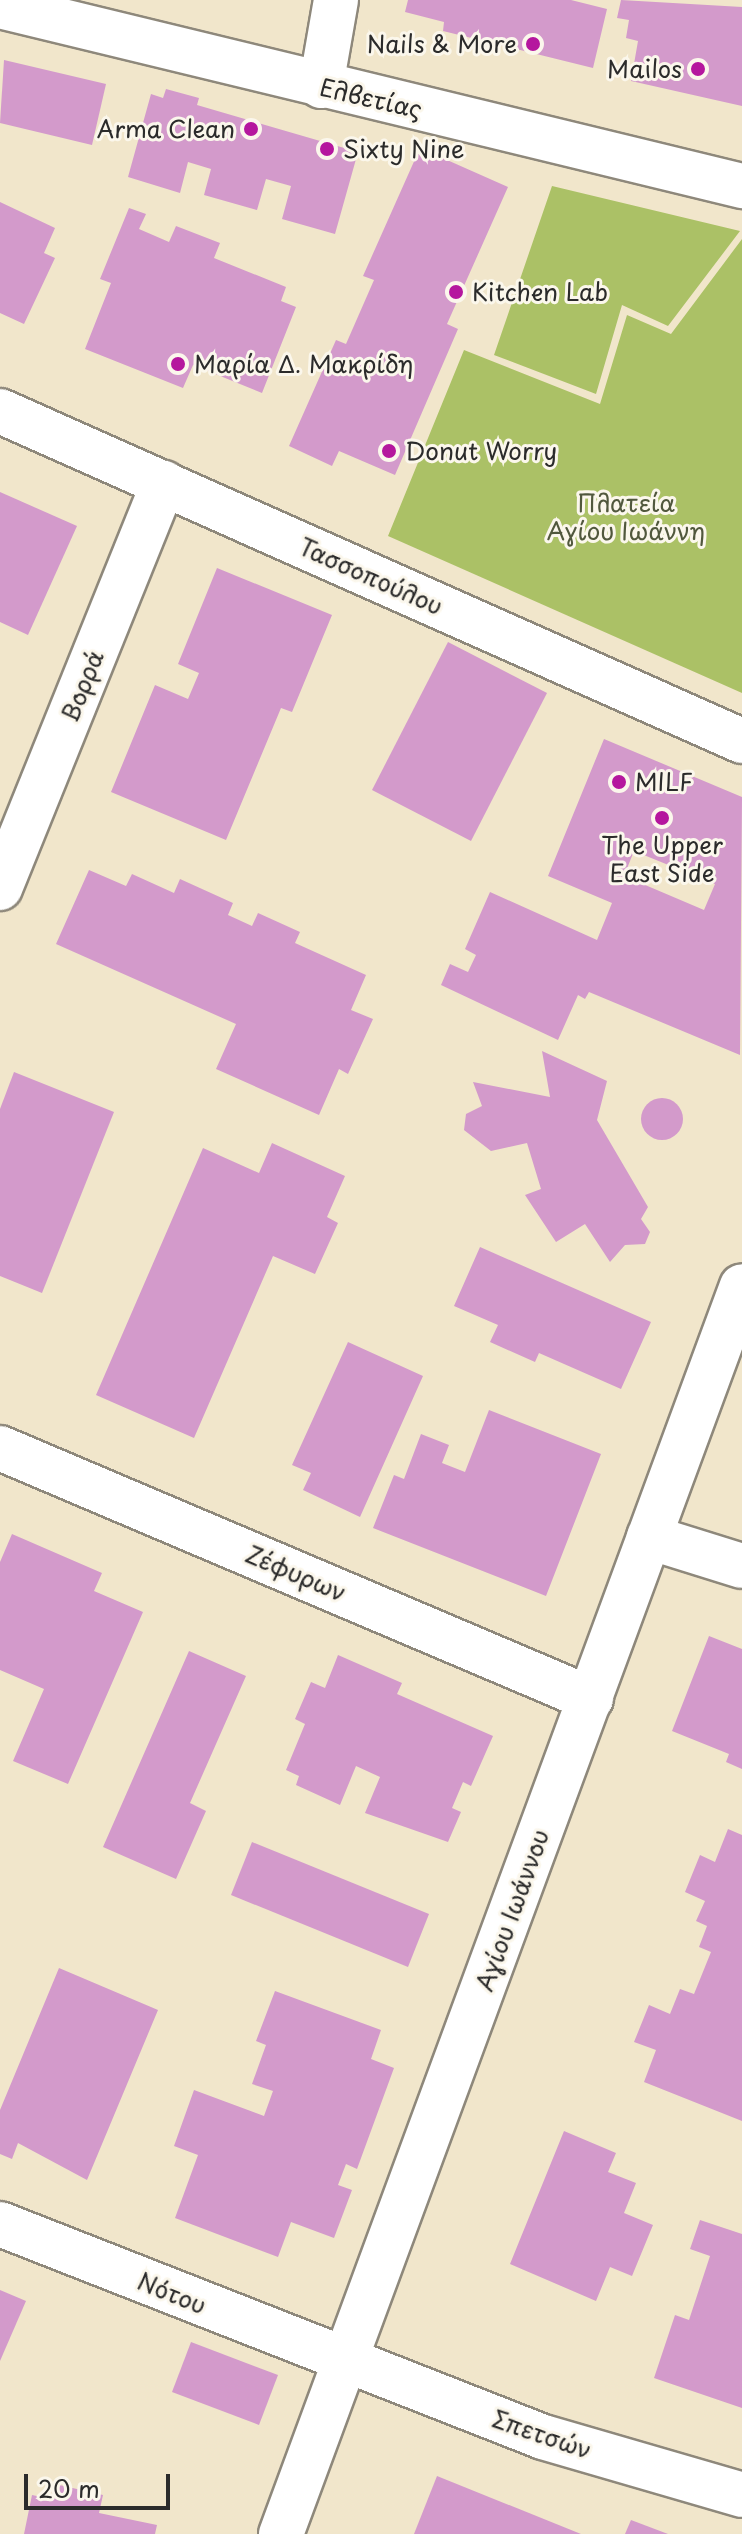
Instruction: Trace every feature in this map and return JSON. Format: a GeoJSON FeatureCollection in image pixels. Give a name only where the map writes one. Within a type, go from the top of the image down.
{"type":"FeatureCollection","features":[{"type":"Feature","properties":{"kind":"street"},"geometry":{"type":"LineString","coordinates":[[321,86],[336,0]]}},
{"type":"Feature","properties":{"kind":"street","name":"Ελβετίας"},"geometry":{"type":"LineString","coordinates":[[0,6],[742,186]]}},
{"type":"Feature","properties":{"kind":"street","name":"Τασσοπούλου"},"geometry":{"type":"LineString","coordinates":[[0,411],[742,741]]}},
{"type":"Feature","properties":{"kind":"street","name":"Βορρά"},"geometry":{"type":"LineString","coordinates":[[0,888],[164,483]]}},
{"type":"Feature","properties":{"kind":"street","name":"Αγίου Ιωάννου"},"geometry":{"type":"LineString","coordinates":[[281,2534],[742,1286]]}},
{"type":"Feature","properties":{"kind":"street","name":"Ζέφυρων"},"geometry":{"type":"LineString","coordinates":[[0,1448],[591,1699]]}},
{"type":"Feature","properties":{"kind":"street"},"geometry":{"type":"LineString","coordinates":[[649,1537],[742,1566]]}},
{"type":"Feature","properties":{"kind":"street","name":"Νότου"},"geometry":{"type":"LineString","coordinates":[[0,2224],[345,2362]]}},
{"type":"Feature","properties":{"kind":"street","name":"Σπετσών"},"geometry":{"type":"LineString","coordinates":[[345,2362],[543,2437],[742,2495]]}},
{"type":"Feature","properties":{"kind":"green space"},"geometry":{"type":"Polygon","coordinates":[[[552,186],[740,231],[668,326],[622,305],[596,394],[494,355],[552,186]]]}},
{"type":"Feature","properties":{"kind":"green space","name":"Πλατεία Αγίου Ιωάννη"},"geometry":{"type":"Polygon","coordinates":[[[742,239],[742,693],[388,536],[464,350],[600,404],[627,315],[671,334],[742,239]]]}},
{"type":"Feature","properties":{"kind":"building"},"geometry":{"type":"Polygon","coordinates":[[[408,0],[571,0],[607,9],[593,68],[443,31],[444,22],[405,12],[408,0]]]}},
{"type":"Feature","properties":{"kind":"building"},"geometry":{"type":"Polygon","coordinates":[[[621,0],[742,7],[742,106],[631,81],[638,41],[626,38],[629,20],[617,18],[621,0]]]}},
{"type":"Feature","properties":{"kind":"building"},"geometry":{"type":"Polygon","coordinates":[[[4,60],[106,84],[92,145],[0,123],[4,60]]]}},
{"type":"Feature","properties":{"kind":"building"},"geometry":{"type":"Polygon","coordinates":[[[166,89],[199,98],[197,105],[358,152],[335,234],[282,219],[291,186],[266,179],[257,210],[204,195],[211,169],[188,162],[180,193],[128,177],[151,94],[163,98],[166,89]]]}},
{"type":"Feature","properties":{"kind":"building"},"geometry":{"type":"Polygon","coordinates":[[[420,148],[508,187],[447,324],[458,329],[395,475],[339,451],[332,466],[289,446],[336,340],[346,344],[374,280],[363,276],[420,148]]]}},
{"type":"Feature","properties":{"kind":"building"},"geometry":{"type":"Polygon","coordinates":[[[0,202],[55,228],[44,253],[55,258],[24,324],[0,313],[0,202]]]}},
{"type":"Feature","properties":{"kind":"building"},"geometry":{"type":"Polygon","coordinates":[[[129,208],[146,214],[139,229],[169,242],[176,226],[220,243],[214,258],[286,287],[281,301],[296,307],[262,393],[193,365],[183,388],[85,349],[111,283],[100,279],[129,208]]]}},
{"type":"Feature","properties":{"kind":"building"},"geometry":{"type":"Polygon","coordinates":[[[0,492],[77,526],[28,635],[0,622],[0,492]]]}},
{"type":"Feature","properties":{"kind":"building"},"geometry":{"type":"Polygon","coordinates":[[[217,568],[332,615],[292,712],[281,708],[226,840],[111,792],[155,685],[188,699],[199,673],[178,664],[217,568]]]}},
{"type":"Feature","properties":{"kind":"building"},"geometry":{"type":"Polygon","coordinates":[[[448,642],[547,693],[471,841],[372,790],[448,642]]]}},
{"type":"Feature","properties":{"kind":"building"},"geometry":{"type":"Polygon","coordinates":[[[604,739],[742,797],[740,1055],[589,992],[585,999],[578,995],[558,1040],[441,985],[450,964],[468,972],[476,955],[465,949],[490,892],[597,940],[612,903],[548,876],[604,739]],[[634,851],[624,876],[704,910],[715,884],[634,851]]]}},
{"type":"Feature","properties":{"kind":"building"},"geometry":{"type":"Polygon","coordinates":[[[89,870],[126,886],[132,874],[174,893],[180,879],[233,903],[228,915],[252,926],[258,913],[300,932],[295,943],[366,975],[351,1010],[373,1019],[348,1074],[339,1069],[319,1115],[216,1069],[236,1024],[56,944],[89,870]]]}},
{"type":"Feature","properties":{"kind":"building"},"geometry":{"type":"Polygon","coordinates":[[[542,1051],[607,1081],[597,1120],[648,1207],[641,1219],[650,1232],[645,1244],[625,1245],[610,1262],[585,1224],[556,1242],[525,1195],[541,1189],[527,1143],[491,1151],[464,1130],[466,1114],[482,1106],[473,1082],[550,1097],[542,1051]]]}},
{"type":"Feature","properties":{"kind":"building"},"geometry":{"type":"Polygon","coordinates":[[[14,1072],[114,1112],[42,1293],[0,1276],[0,1109],[14,1072]]]}},
{"type":"Feature","properties":{"kind":"building"},"geometry":{"type":"Polygon","coordinates":[[[662,1098],[677,1104],[683,1119],[677,1134],[662,1140],[647,1134],[641,1119],[647,1104],[662,1098]]]}},
{"type":"Feature","properties":{"kind":"building"},"geometry":{"type":"Polygon","coordinates":[[[272,1143],[345,1176],[327,1217],[338,1223],[315,1274],[273,1256],[194,1438],[96,1395],[203,1148],[259,1173],[272,1143]]]}},
{"type":"Feature","properties":{"kind":"building"},"geometry":{"type":"Polygon","coordinates":[[[480,1247],[651,1322],[621,1389],[539,1353],[535,1362],[490,1342],[498,1325],[454,1306],[480,1247]]]}},
{"type":"Feature","properties":{"kind":"building"},"geometry":{"type":"Polygon","coordinates":[[[348,1342],[423,1376],[360,1517],[303,1490],[311,1473],[292,1465],[348,1342]]]}},
{"type":"Feature","properties":{"kind":"building"},"geometry":{"type":"Polygon","coordinates":[[[489,1410],[601,1454],[546,1596],[373,1528],[394,1475],[404,1479],[421,1434],[449,1445],[442,1463],[465,1472],[489,1410]]]}},
{"type":"Feature","properties":{"kind":"building"},"geometry":{"type":"Polygon","coordinates":[[[12,1534],[102,1573],[94,1591],[143,1612],[68,1784],[13,1761],[44,1689],[0,1670],[0,1562],[12,1534]]]}},
{"type":"Feature","properties":{"kind":"building"},"geometry":{"type":"Polygon","coordinates":[[[709,1636],[742,1649],[742,1769],[726,1762],[729,1754],[672,1731],[709,1636]]]}},
{"type":"Feature","properties":{"kind":"building"},"geometry":{"type":"Polygon","coordinates":[[[189,1651],[246,1676],[190,1803],[206,1811],[176,1879],[103,1847],[189,1651]]]}},
{"type":"Feature","properties":{"kind":"building"},"geometry":{"type":"Polygon","coordinates":[[[338,1655],[402,1683],[397,1694],[493,1736],[471,1786],[463,1782],[452,1808],[461,1812],[448,1842],[365,1813],[380,1777],[356,1766],[340,1805],[296,1785],[299,1776],[286,1770],[305,1724],[295,1719],[311,1682],[325,1688],[338,1655]]]}},
{"type":"Feature","properties":{"kind":"building"},"geometry":{"type":"Polygon","coordinates":[[[728,1829],[742,1835],[742,2121],[644,2082],[656,2050],[634,2042],[649,2005],[670,2014],[680,1989],[694,1994],[711,1952],[699,1947],[707,1926],[696,1921],[705,1901],[685,1892],[700,1855],[715,1862],[728,1829]]]}},
{"type":"Feature","properties":{"kind":"building"},"geometry":{"type":"Polygon","coordinates":[[[252,1842],[429,1914],[408,1967],[231,1895],[252,1842]]]}},
{"type":"Feature","properties":{"kind":"building"},"geometry":{"type":"Polygon","coordinates":[[[59,1968],[158,2010],[87,2180],[18,2143],[12,2159],[0,2154],[0,2110],[59,1968]]]}},
{"type":"Feature","properties":{"kind":"building"},"geometry":{"type":"Polygon","coordinates":[[[275,1991],[381,2030],[371,2059],[394,2068],[357,2169],[346,2164],[338,2185],[352,2190],[334,2238],[291,2222],[278,2257],[175,2218],[198,2155],[174,2146],[194,2090],[264,2116],[273,2091],[252,2084],[266,2045],[256,2041],[275,1991]]]}},
{"type":"Feature","properties":{"kind":"building"},"geometry":{"type":"Polygon","coordinates":[[[564,2131],[616,2153],[608,2172],[636,2183],[624,2213],[653,2225],[632,2276],[610,2267],[596,2301],[510,2264],[564,2131]]]}},
{"type":"Feature","properties":{"kind":"building"},"geometry":{"type":"Polygon","coordinates":[[[700,2220],[742,2234],[742,2408],[654,2378],[675,2315],[689,2320],[710,2256],[690,2249],[700,2220]]]}},
{"type":"Feature","properties":{"kind":"building"},"geometry":{"type":"Polygon","coordinates":[[[0,2290],[26,2301],[0,2361],[0,2290]]]}},
{"type":"Feature","properties":{"kind":"building"},"geometry":{"type":"Polygon","coordinates":[[[191,2342],[278,2375],[259,2425],[172,2392],[191,2342]]]}},
{"type":"Feature","properties":{"kind":"building"},"geometry":{"type":"Polygon","coordinates":[[[437,2476],[581,2534],[414,2534],[437,2476]]]}},
{"type":"Feature","properties":{"kind":"building"},"geometry":{"type":"Polygon","coordinates":[[[55,2484],[103,2495],[99,2513],[157,2525],[155,2534],[24,2534],[32,2495],[51,2499],[55,2484]]]}},
{"type":"Feature","properties":{"kind":"building"},"geometry":{"type":"Polygon","coordinates":[[[631,2520],[668,2534],[625,2534],[631,2520]]]}},
{"type":"Feature","properties":{"kind":"place","name":"Nails & More"},"geometry":{"type":"Point","coordinates":[533,44]}},
{"type":"Feature","properties":{"kind":"place","name":"Mailos"},"geometry":{"type":"Point","coordinates":[698,69]}},
{"type":"Feature","properties":{"kind":"place","name":"Arma Clean"},"geometry":{"type":"Point","coordinates":[251,129]}},
{"type":"Feature","properties":{"kind":"place","name":"Sixty Nine"},"geometry":{"type":"Point","coordinates":[327,149]}},
{"type":"Feature","properties":{"kind":"place","name":"Kitchen Lab"},"geometry":{"type":"Point","coordinates":[456,292]}},
{"type":"Feature","properties":{"kind":"place","name":"Μαρία Δ. Μακρίδη"},"geometry":{"type":"Point","coordinates":[178,364]}},
{"type":"Feature","properties":{"kind":"place","name":"Donut Worry"},"geometry":{"type":"Point","coordinates":[389,451]}},
{"type":"Feature","properties":{"kind":"place","name":"MILF"},"geometry":{"type":"Point","coordinates":[619,782]}},
{"type":"Feature","properties":{"kind":"place","name":"The Upper East Side"},"geometry":{"type":"Point","coordinates":[662,818]}}]}
